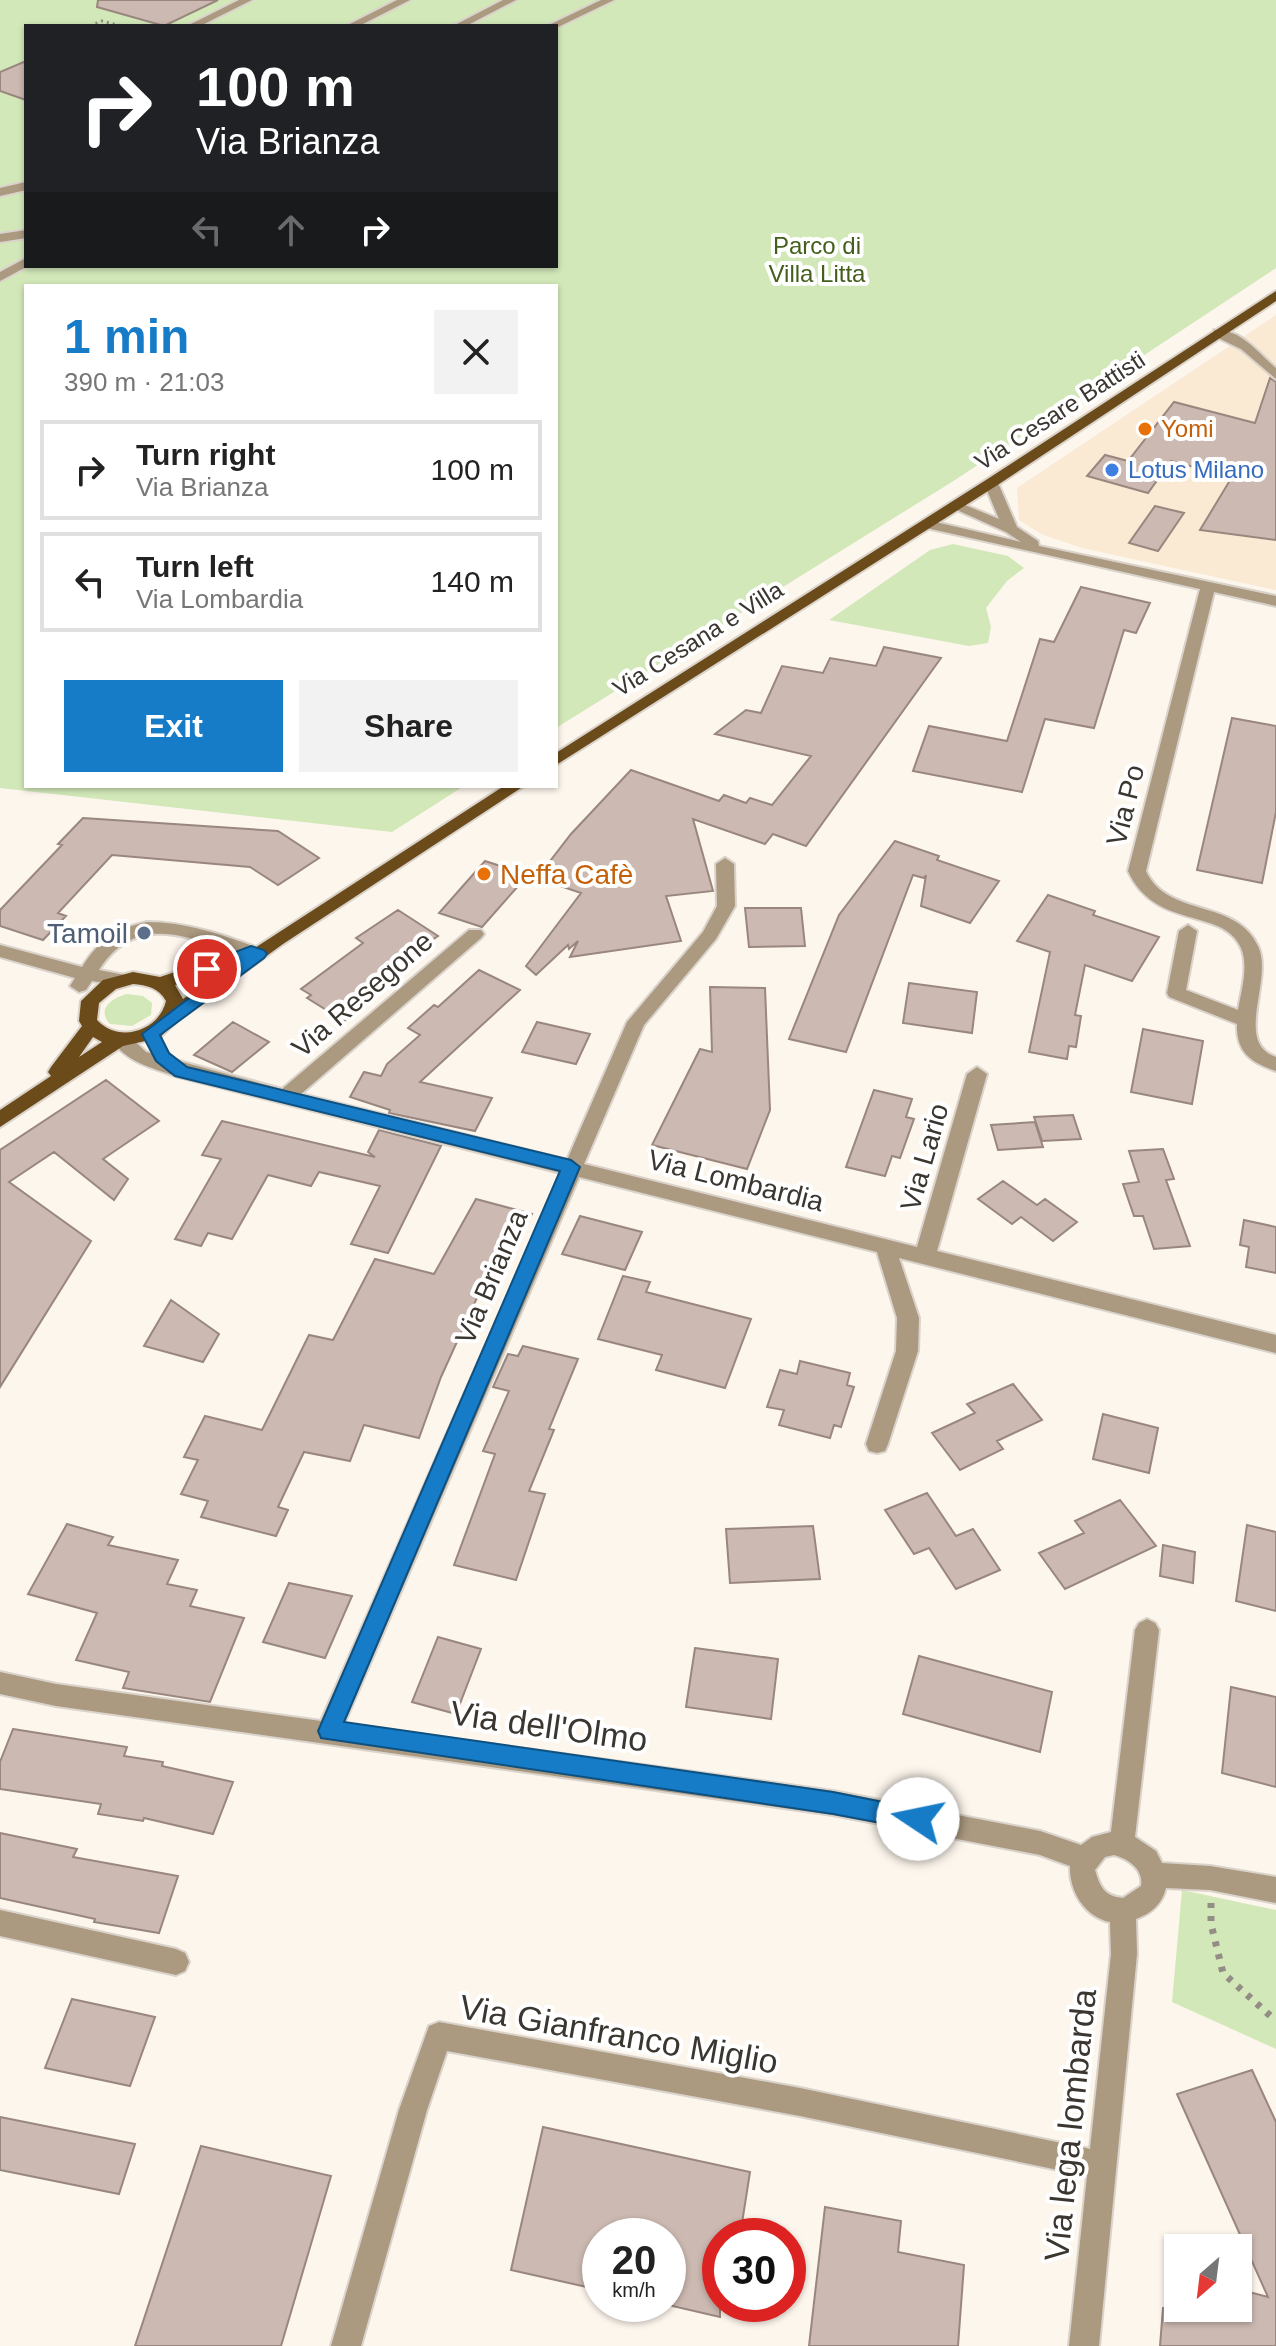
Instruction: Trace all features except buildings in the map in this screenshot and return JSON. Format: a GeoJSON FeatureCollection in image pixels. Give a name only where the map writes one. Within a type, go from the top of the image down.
{"type":"FeatureCollection","features":[{"type":"Feature","properties":{"kind":"main road","name":"Via Cesare Battisti"},"geometry":{"type":"LineString","coordinates":[[867,563],[1276,295]]}},
{"type":"Feature","properties":{"kind":"main road","name":"Via Cesana e Villa"},"geometry":{"type":"LineString","coordinates":[[558,759],[867,563]]}},
{"type":"Feature","properties":{"kind":"main road"},"geometry":{"type":"LineString","coordinates":[[172,1016],[175,1008],[172,994],[159,983],[142,978],[123,980],[98,992],[85,987],[86,1014],[91,1027],[108,1037],[120,1039],[150,1034],[255,953],[513,788]]}},
{"type":"Feature","properties":{"kind":"main road"},"geometry":{"type":"LineString","coordinates":[[159,983],[255,953]]}},
{"type":"Feature","properties":{"kind":"main road"},"geometry":{"type":"LineString","coordinates":[[43,1090],[91,1027]]}},
{"type":"Feature","properties":{"kind":"main road"},"geometry":{"type":"LineString","coordinates":[[0,1120],[120,1039]]}},
{"type":"Feature","properties":{"kind":"street"},"geometry":{"type":"LineString","coordinates":[[196,24],[247,0]]}},
{"type":"Feature","properties":{"kind":"street"},"geometry":{"type":"LineString","coordinates":[[355,24],[405,0]]}},
{"type":"Feature","properties":{"kind":"street"},"geometry":{"type":"LineString","coordinates":[[477,0],[506,3]]}},
{"type":"Feature","properties":{"kind":"street"},"geometry":{"type":"LineString","coordinates":[[556,24],[609,0]]}},
{"type":"Feature","properties":{"kind":"street"},"geometry":{"type":"LineString","coordinates":[[462,24],[506,3]]}},
{"type":"Feature","properties":{"kind":"street"},"geometry":{"type":"LineString","coordinates":[[0,192],[24,186]]}},
{"type":"Feature","properties":{"kind":"street"},"geometry":{"type":"LineString","coordinates":[[0,238],[24,234]]}},
{"type":"Feature","properties":{"kind":"street"},"geometry":{"type":"LineString","coordinates":[[0,277],[24,263]]}},
{"type":"Feature","properties":{"kind":"street"},"geometry":{"type":"LineString","coordinates":[[1219,333],[1244,342],[1276,375]]}},
{"type":"Feature","properties":{"kind":"street"},"geometry":{"type":"LineString","coordinates":[[991,483],[1011,529]]}},
{"type":"Feature","properties":{"kind":"street"},"geometry":{"type":"LineString","coordinates":[[955,506],[1011,529],[1048,553]]}},
{"type":"Feature","properties":{"kind":"street"},"geometry":{"type":"LineString","coordinates":[[927,524],[1276,601]]}},
{"type":"Feature","properties":{"kind":"street","name":"Via Po"},"geometry":{"type":"LineString","coordinates":[[1208,587],[1137,871],[1140,883],[1152,895],[1224,922],[1249,944],[1254,973],[1246,1020],[1247,1047],[1252,1056],[1276,1064]]}},
{"type":"Feature","properties":{"kind":"street","name":"Via Brianza"},"geometry":{"type":"LineString","coordinates":[[329,1731],[636,1022],[710,935],[726,906],[725,864]]}},
{"type":"Feature","properties":{"kind":"street"},"geometry":{"type":"LineString","coordinates":[[0,951],[59,969],[85,987],[112,940],[153,925],[193,933],[255,953]]}},
{"type":"Feature","properties":{"kind":"street"},"geometry":{"type":"LineString","coordinates":[[1188,931],[1176,993],[1246,1020]]}},
{"type":"Feature","properties":{"kind":"street","name":"Via Resegone"},"geometry":{"type":"LineString","coordinates":[[285,1097],[475,934]]}},
{"type":"Feature","properties":{"kind":"street"},"geometry":{"type":"LineString","coordinates":[[150,1034],[162,1057],[182,1071]]}},
{"type":"Feature","properties":{"kind":"street","name":"Via Lombardia"},"geometry":{"type":"LineString","coordinates":[[120,1039],[139,1057],[182,1071],[1276,1344]]}},
{"type":"Feature","properties":{"kind":"street","name":"Via Lario"},"geometry":{"type":"LineString","coordinates":[[925,1256],[977,1074]]}},
{"type":"Feature","properties":{"kind":"street"},"geometry":{"type":"LineString","coordinates":[[877,1444],[907,1351],[908,1318],[885,1246]]}},
{"type":"Feature","properties":{"kind":"street"},"geometry":{"type":"LineString","coordinates":[[1122,1843],[1147,1630]]}},
{"type":"Feature","properties":{"kind":"street","name":"Via dell'Olmo"},"geometry":{"type":"LineString","coordinates":[[0,1683],[56,1695],[833,1803],[1040,1843],[1085,1859]]}},
{"type":"Feature","properties":{"kind":"street"},"geometry":{"type":"LineString","coordinates":[[1122,1843],[1143,1855],[1154,1875],[1152,1896],[1134,1910],[1123,1911],[1099,1903],[1084,1883],[1085,1859],[1100,1845],[1122,1843]]}},
{"type":"Feature","properties":{"kind":"street"},"geometry":{"type":"LineString","coordinates":[[1154,1875],[1210,1878],[1276,1890]]}},
{"type":"Feature","properties":{"kind":"street","name":"Via lega lombarda"},"geometry":{"type":"LineString","coordinates":[[1084,2346],[1124,1954],[1123,1911]]}},
{"type":"Feature","properties":{"kind":"street"},"geometry":{"type":"LineString","coordinates":[[0,1923],[176,1962]]}},
{"type":"Feature","properties":{"kind":"street","name":"Via Gianfranco Miglio"},"geometry":{"type":"LineString","coordinates":[[346,2346],[413,2110],[439,2036],[800,2102],[1101,2165]]}},
{"type":"Feature","properties":{"kind":"path"},"geometry":{"type":"LineString","coordinates":[[95,24],[102,21],[114,24]]}},
{"type":"Feature","properties":{"kind":"path"},"geometry":{"type":"LineString","coordinates":[[1210,1878],[1211,1924],[1223,1973],[1276,2021]]}},
{"type":"Feature","properties":{"kind":"shaded area"},"geometry":{"type":"Polygon","coordinates":[[[1276,315],[1276,590],[1082,548],[1041,534],[1019,520],[1017,488],[1276,315]]]}},
{"type":"Feature","properties":{"kind":"green space","name":"Parco di Villa Litta"},"geometry":{"type":"Polygon","coordinates":[[[0,0],[1276,0],[1276,268],[955,480],[558,727],[558,284],[24,284],[24,788],[461,788],[392,832],[0,788],[0,0]]]}},
{"type":"Feature","properties":{"kind":"green space"},"geometry":{"type":"Polygon","coordinates":[[[953,544],[1008,556],[1024,568],[1007,581],[986,608],[991,627],[988,643],[969,646],[829,620],[930,550],[953,544]]]}},
{"type":"Feature","properties":{"kind":"green space"},"geometry":{"type":"Polygon","coordinates":[[[127,994],[143,996],[152,1003],[151,1015],[132,1026],[110,1024],[105,1009],[111,1001],[127,994]]]}},
{"type":"Feature","properties":{"kind":"green space"},"geometry":{"type":"Polygon","coordinates":[[[1182,1890],[1276,1910],[1276,2049],[1172,2002],[1182,1890]]]}},
{"type":"Feature","properties":{"kind":"place","name":"Yomi"},"geometry":{"type":"Point","coordinates":[1145,429]}},
{"type":"Feature","properties":{"kind":"place","name":"Lotus Milano"},"geometry":{"type":"Point","coordinates":[1112,470]}},
{"type":"Feature","properties":{"kind":"place","name":"Neffa Cafè"},"geometry":{"type":"Point","coordinates":[484,874]}},
{"type":"Feature","properties":{"kind":"place","name":"Tamoil"},"geometry":{"type":"Point","coordinates":[144,933]}},
{"type":"Feature","properties":{"kind":"route"},"geometry":{"type":"LineString","coordinates":[[207,969],[251,952],[258,954],[150,1034],[162,1057],[182,1071],[571,1167],[329,1731],[833,1803],[918,1819]]}}]}
